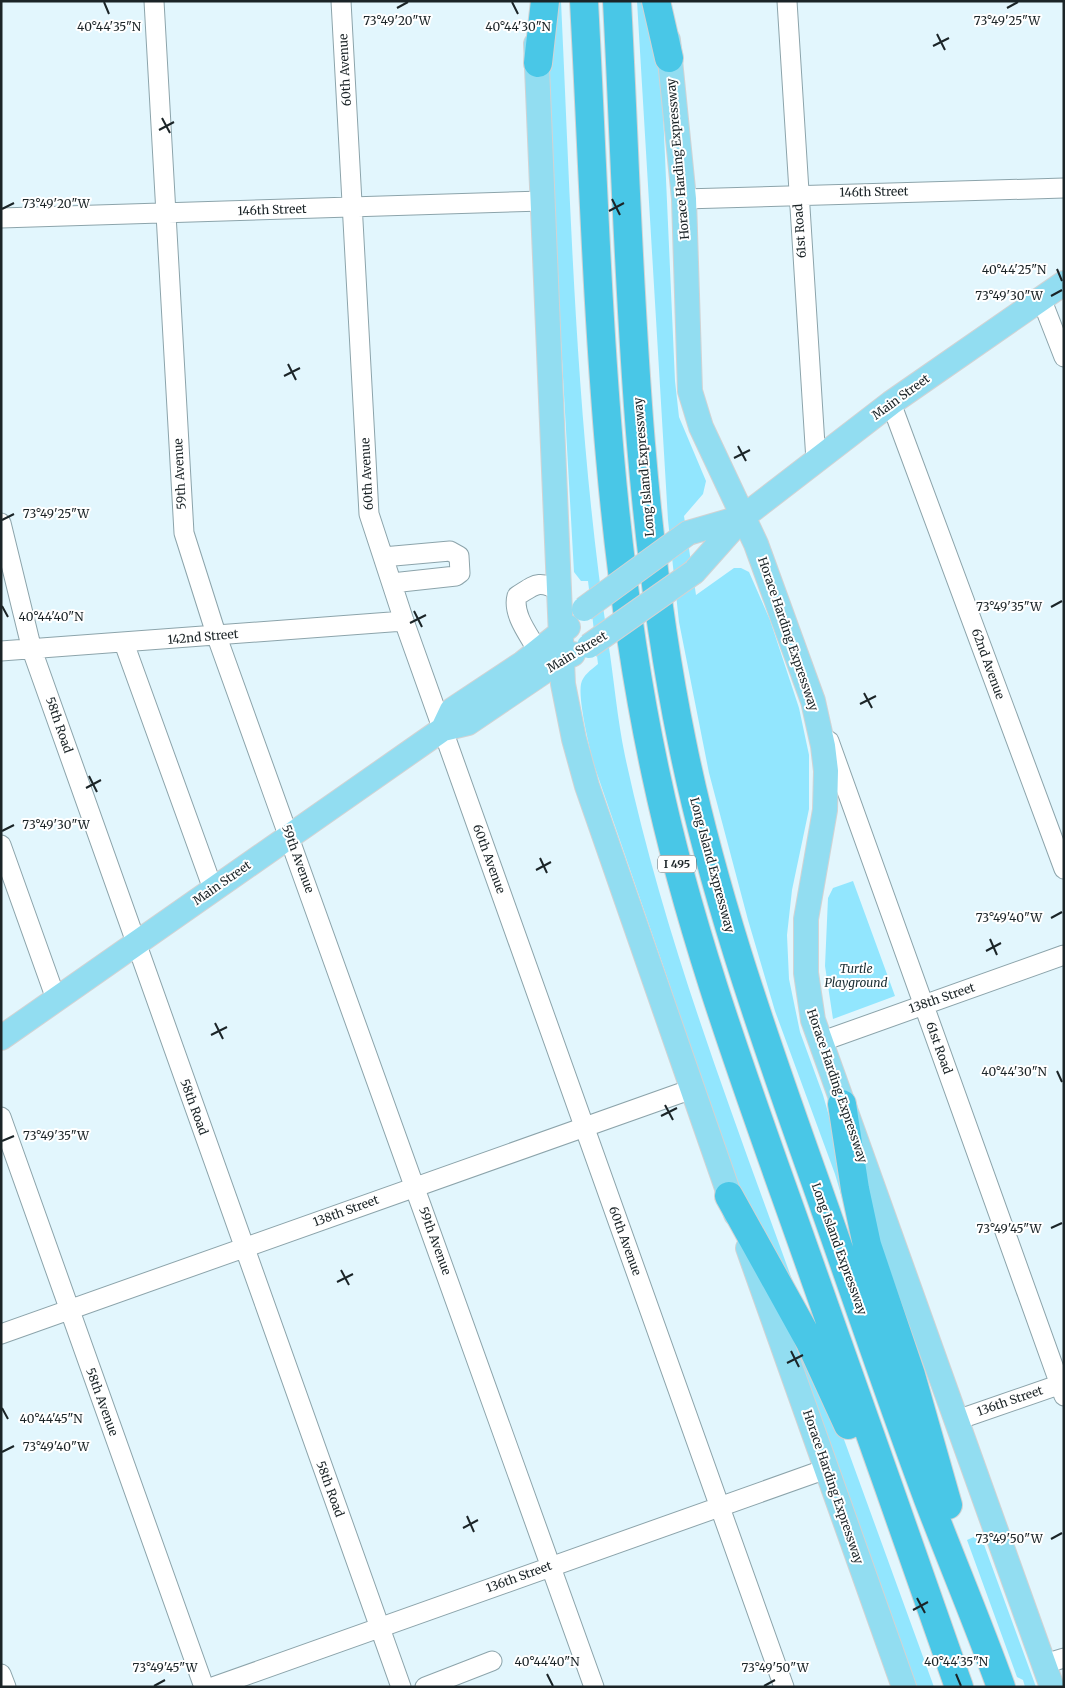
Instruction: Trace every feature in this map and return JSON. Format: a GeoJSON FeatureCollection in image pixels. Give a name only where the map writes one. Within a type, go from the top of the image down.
{"type":"FeatureCollection","features":[{"type":"Feature","properties":{"kind":"highway"},"geometry":{"type":"LineString","coordinates":[[538,63],[545,1]]}},
{"type":"Feature","properties":{"kind":"highway","name":"I 495"},"geometry":{"type":"LineString","coordinates":[[584,1],[613,495],[624,603],[655,774],[682,885],[727,1030],[959,1687]]}},
{"type":"Feature","properties":{"kind":"highway","name":"Long Island Expressway"},"geometry":{"type":"LineString","coordinates":[[617,1],[644,480],[658,597],[681,740],[707,850],[748,991],[928,1498],[972,1606],[1000,1687]]}},
{"type":"Feature","properties":{"kind":"highway"},"geometry":{"type":"LineString","coordinates":[[656,1],[669,58]]}},
{"type":"Feature","properties":{"kind":"highway"},"geometry":{"type":"LineString","coordinates":[[842,1104],[855,1189],[867,1245],[911,1375],[944,1491],[972,1606]]}},
{"type":"Feature","properties":{"kind":"highway"},"geometry":{"type":"LineString","coordinates":[[729,1196],[824,1369],[838,1400],[873,1493],[916,1563]]}},
{"type":"Feature","properties":{"kind":"main road","name":"Horace Harding Expressway"},"geometry":{"type":"LineString","coordinates":[[533,1],[538,63],[561,660],[571,725],[584,778],[729,1196],[904,1687]]}},
{"type":"Feature","properties":{"kind":"main road","name":"Horace Harding Expressway"},"geometry":{"type":"LineString","coordinates":[[667,1],[669,58],[684,199],[690,391],[701,427],[756,544],[813,701],[823,746],[826,790],[822,837],[809,895],[805,945],[809,999],[820,1042],[957,1420],[1054,1661],[1052,1687]]}},
{"type":"Feature","properties":{"kind":"main road","name":"Main Street"},"geometry":{"type":"LineString","coordinates":[[1,1038],[443,729],[468,723],[561,660],[589,646],[694,572],[743,517],[891,403],[1064,283]]}},
{"type":"Feature","properties":{"kind":"main road","name":"Main Street"},"geometry":{"type":"LineString","coordinates":[[443,729],[452,710],[560,635],[584,609],[688,533],[743,517]]}},
{"type":"Feature","properties":{"kind":"street","name":"59th Avenue"},"geometry":{"type":"LineString","coordinates":[[154,1],[184,533],[217,637],[416,1186],[594,1687]]}},
{"type":"Feature","properties":{"kind":"street","name":"60th Avenue"},"geometry":{"type":"LineString","coordinates":[[341,1],[369,514],[404,621],[784,1687]]}},
{"type":"Feature","properties":{"kind":"street","name":"61st Road"},"geometry":{"type":"LineString","coordinates":[[787,1],[816,461]]}},
{"type":"Feature","properties":{"kind":"street","name":"146th Street"},"geometry":{"type":"LineString","coordinates":[[684,199],[798,194],[1064,188]]}},
{"type":"Feature","properties":{"kind":"street","name":"146th Street"},"geometry":{"type":"LineString","coordinates":[[1,218],[542,201]]}},
{"type":"Feature","properties":{"kind":"street"},"geometry":{"type":"LineString","coordinates":[[1042,298],[1064,357]]}},
{"type":"Feature","properties":{"kind":"street","name":"62nd Avenue"},"geometry":{"type":"LineString","coordinates":[[891,403],[1064,869]]}},
{"type":"Feature","properties":{"kind":"street","name":"58th Road"},"geometry":{"type":"LineString","coordinates":[[1,523],[32,650],[401,1687]]}},
{"type":"Feature","properties":{"kind":"street"},"geometry":{"type":"LineString","coordinates":[[383,557],[450,551],[459,556],[460,573],[456,576],[392,583]]}},
{"type":"Feature","properties":{"kind":"street"},"geometry":{"type":"LineString","coordinates":[[538,651],[516,612],[514,604],[516,596],[538,583],[547,584],[558,591]]}},
{"type":"Feature","properties":{"kind":"street","name":"142nd Street"},"geometry":{"type":"LineString","coordinates":[[1,651],[217,637],[404,621]]}},
{"type":"Feature","properties":{"kind":"street"},"geometry":{"type":"LineString","coordinates":[[124,643],[213,889]]}},
{"type":"Feature","properties":{"kind":"street","name":"61st Road"},"geometry":{"type":"LineString","coordinates":[[813,701],[1062,1388]]}},
{"type":"Feature","properties":{"kind":"street"},"geometry":{"type":"LineString","coordinates":[[1,845],[56,1000]]}},
{"type":"Feature","properties":{"kind":"street","name":"138th Street"},"geometry":{"type":"LineString","coordinates":[[820,1042],[1064,955]]}},
{"type":"Feature","properties":{"kind":"street","name":"138th Street"},"geometry":{"type":"LineString","coordinates":[[1,1334],[692,1089]]}},
{"type":"Feature","properties":{"kind":"street","name":"58th Avenue"},"geometry":{"type":"LineString","coordinates":[[1,1118],[204,1687]]}},
{"type":"Feature","properties":{"kind":"street","name":"136th Street"},"geometry":{"type":"LineString","coordinates":[[957,1420],[1062,1388]]}},
{"type":"Feature","properties":{"kind":"street","name":"136th Street"},"geometry":{"type":"LineString","coordinates":[[213,1687],[826,1469]]}},
{"type":"Feature","properties":{"kind":"street"},"geometry":{"type":"LineString","coordinates":[[424,1687],[492,1661]]}},
{"type":"Feature","properties":{"kind":"street"},"geometry":{"type":"LineString","coordinates":[[1,1674],[6,1687]]}},
{"type":"Feature","properties":{"kind":"green space"},"geometry":{"type":"Polygon","coordinates":[[[553,1],[561,1],[576,322],[589,482],[597,561],[622,742],[642,829],[684,973],[732,1115],[809,1327],[733,1176],[593,762],[584,723],[580,691],[581,684],[585,675],[598,664],[588,581],[581,581],[574,572],[547,92],[553,1]]]}},
{"type":"Feature","properties":{"kind":"green space"},"geometry":{"type":"Polygon","coordinates":[[[637,1],[649,1],[661,67],[675,381],[679,417],[706,481],[703,494],[684,516],[696,595],[734,568],[741,568],[749,572],[770,620],[799,708],[809,755],[809,809],[792,890],[787,935],[789,979],[800,1032],[823,1095],[833,1130],[856,1246],[835,1174],[775,1011],[748,920],[709,773],[679,622],[668,520],[637,1]]]}},
{"type":"Feature","properties":{"kind":"green space","name":"Turtle Playground"},"geometry":{"type":"Polygon","coordinates":[[[853,881],[895,996],[833,1019],[825,966],[828,898],[833,888],[853,881]]]}},
{"type":"Feature","properties":{"kind":"green space"},"geometry":{"type":"Polygon","coordinates":[[[797,1342],[834,1412],[934,1687],[917,1687],[793,1343],[797,1342]]]}},
{"type":"Feature","properties":{"kind":"green space"},"geometry":{"type":"Polygon","coordinates":[[[979,1531],[1036,1687],[1025,1687],[1023,1680],[1017,1677],[967,1540],[976,1536],[979,1531]]]}}]}
